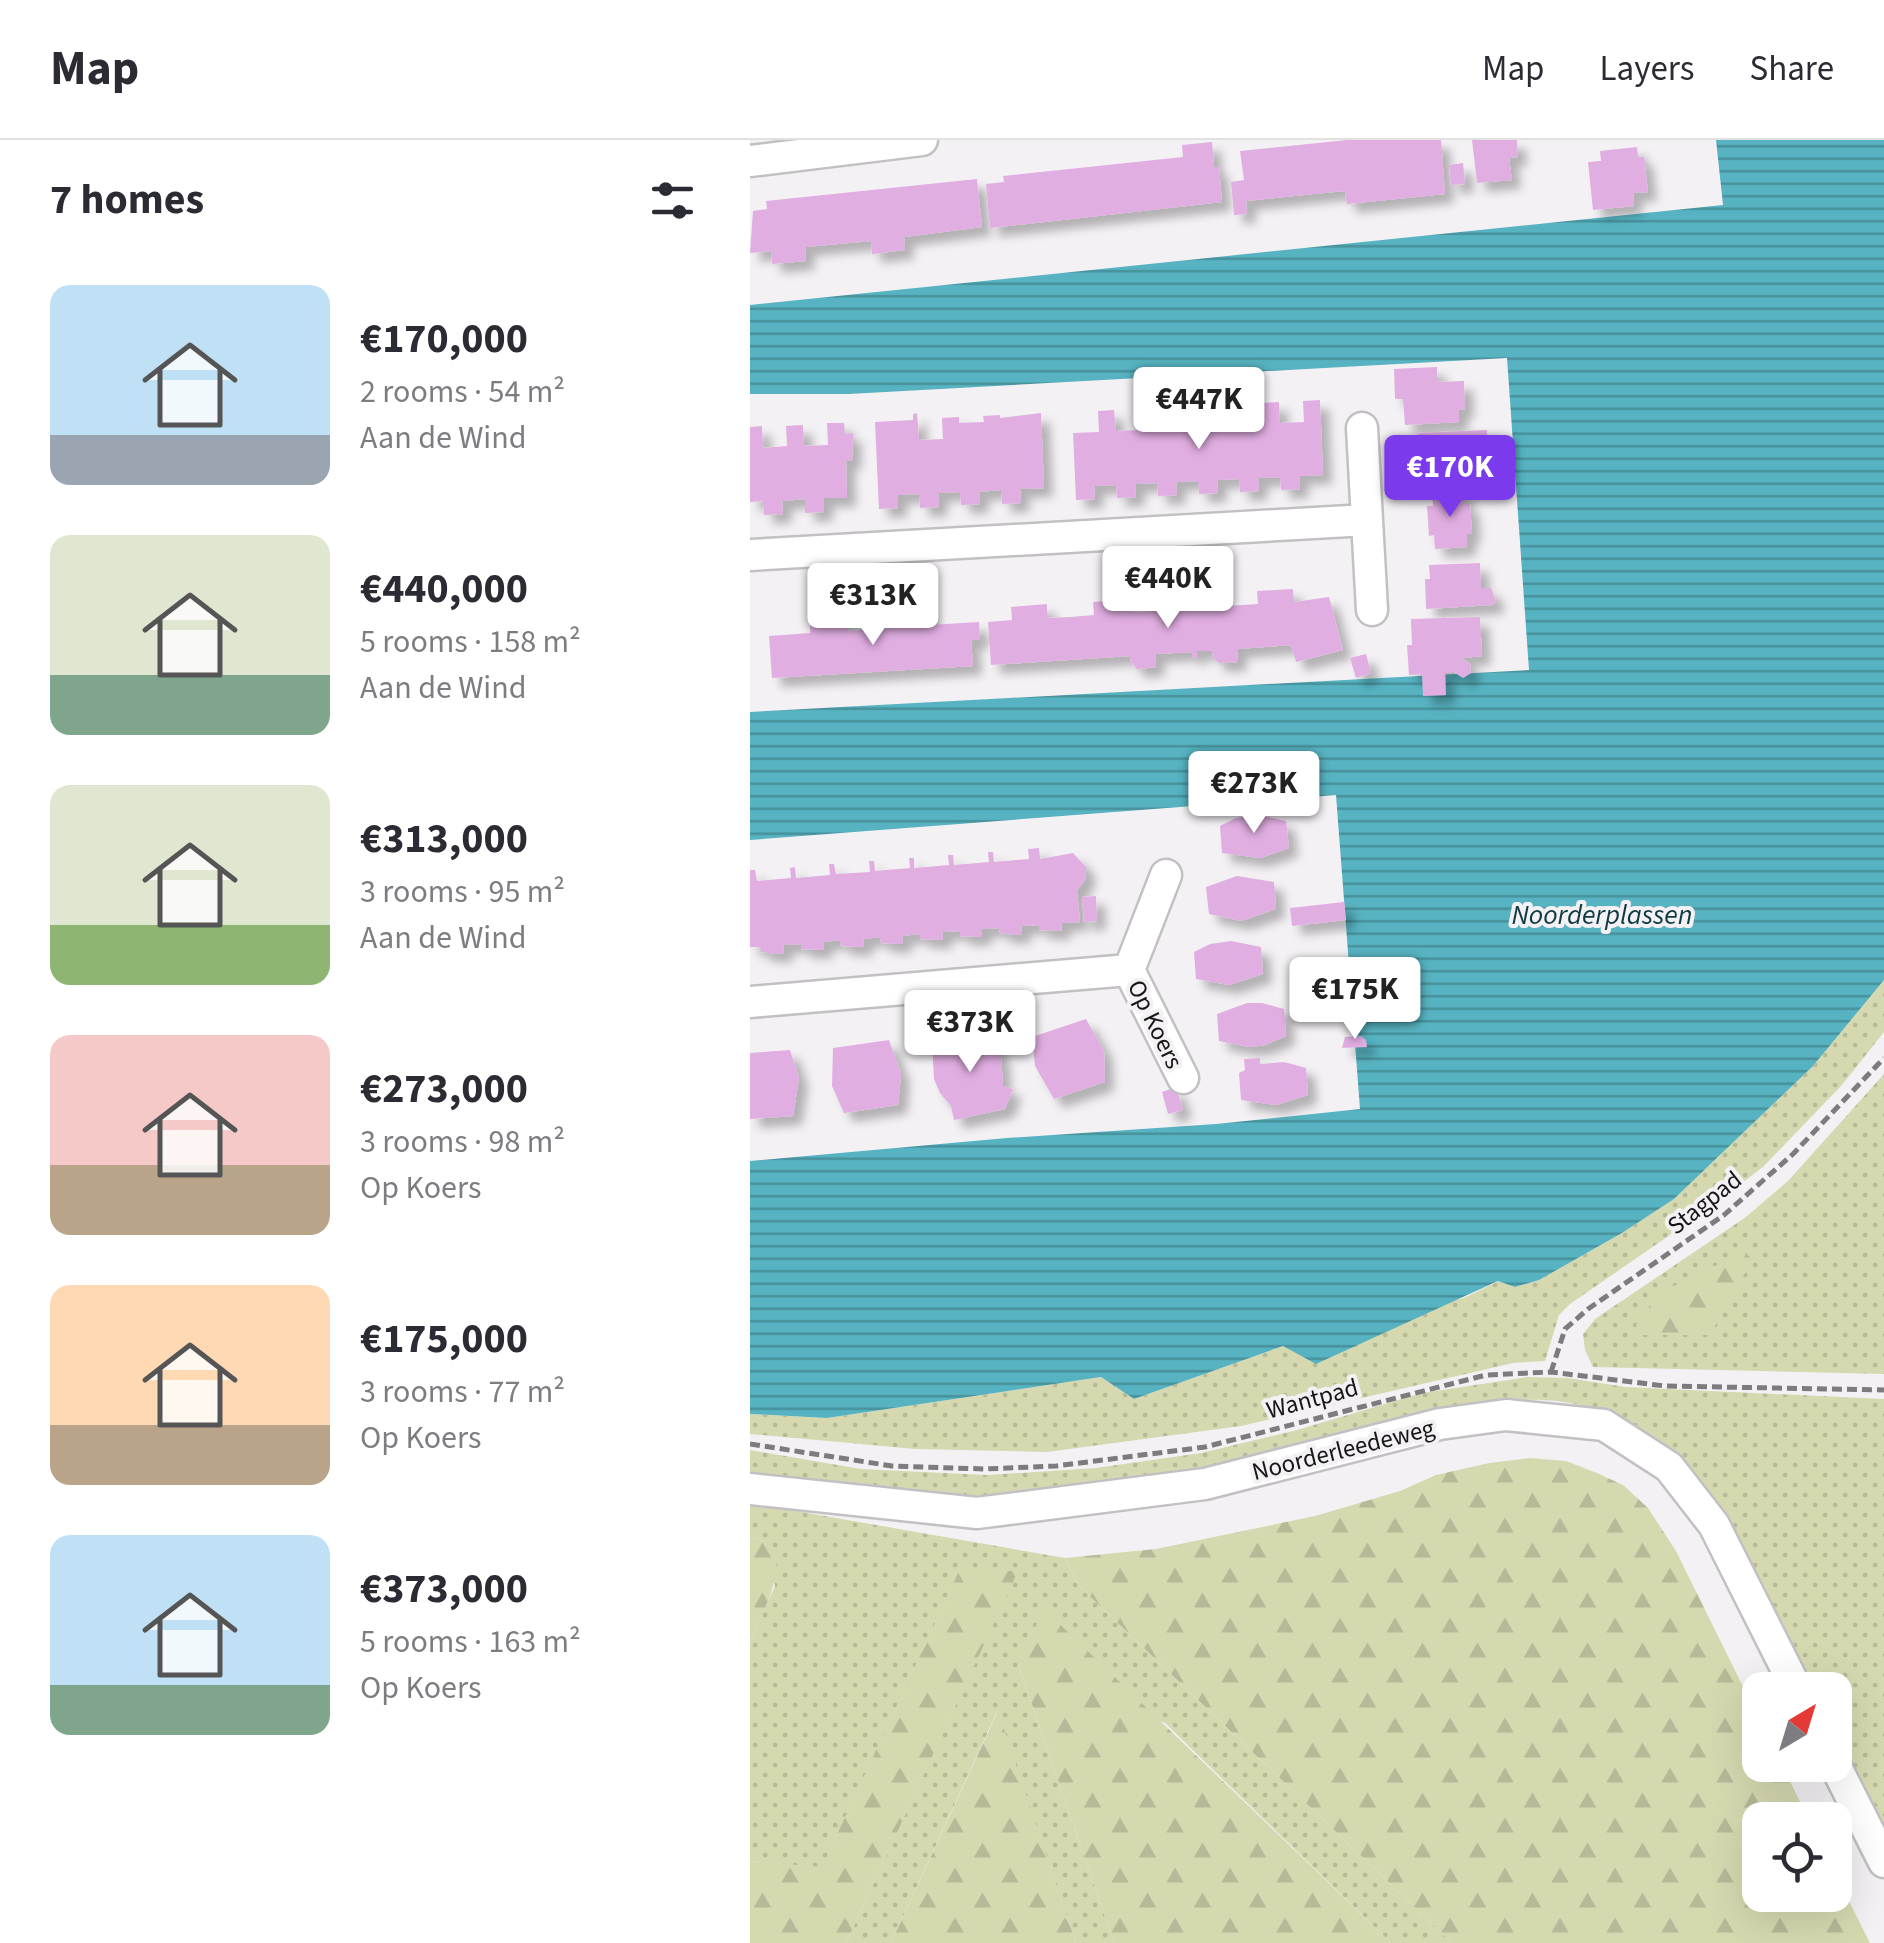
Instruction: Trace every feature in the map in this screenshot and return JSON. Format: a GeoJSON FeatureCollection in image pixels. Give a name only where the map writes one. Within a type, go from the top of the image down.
{"type":"FeatureCollection","features":[{"type":"Feature","properties":{"kind":"street"},"geometry":{"type":"LineString","coordinates":[[750,161],[922,140]]}},
{"type":"Feature","properties":{"kind":"street"},"geometry":{"type":"LineString","coordinates":[[1362,428],[1372,610]]}},
{"type":"Feature","properties":{"kind":"street"},"geometry":{"type":"LineString","coordinates":[[750,556],[1367,520]]}},
{"type":"Feature","properties":{"kind":"street","name":"Op Koers"},"geometry":{"type":"LineString","coordinates":[[1166,874],[1130,970],[1182,1078]]}},
{"type":"Feature","properties":{"kind":"street","name":"Op Koers"},"geometry":{"type":"LineString","coordinates":[[750,1002],[1130,970]]}},
{"type":"Feature","properties":{"kind":"street","name":"Noorderleedeweg"},"geometry":{"type":"LineString","coordinates":[[750,1489],[976,1513],[1205,1484],[1440,1424],[1489,1417],[1506,1415],[1604,1425],[1669,1467],[1714,1524],[1788,1672]]}},
{"type":"Feature","properties":{"kind":"street"},"geometry":{"type":"LineString","coordinates":[[1844,1782],[1884,1862]]}},
{"type":"Feature","properties":{"kind":"path","name":"Stagpad"},"geometry":{"type":"LineString","coordinates":[[1551,1372],[1565,1329],[1724,1215],[1793,1154],[1884,1058]]}},
{"type":"Feature","properties":{"kind":"path","name":"Wantpad"},"geometry":{"type":"LineString","coordinates":[[750,1444],[892,1466],[1056,1466],[1205,1446],[1486,1375],[1551,1372],[1664,1386],[1884,1390]]}},
{"type":"Feature","properties":{"kind":"green space"},"geometry":{"type":"Polygon","coordinates":[[[1884,980],[1884,1032],[1842,1085],[1763,1167],[1570,1304],[1559,1315],[1545,1361],[1513,1363],[1241,1426],[1047,1452],[915,1449],[750,1434],[750,1414],[827,1418],[1101,1377],[1134,1399],[1283,1346],[1464,1298],[1499,1281],[1515,1287],[1539,1280],[1674,1199],[1813,1066],[1884,980]]]}},
{"type":"Feature","properties":{"kind":"green space"},"geometry":{"type":"Polygon","coordinates":[[[1884,1074],[1884,1374],[1593,1367],[1583,1334],[1595,1319],[1746,1217],[1788,1181],[1884,1074]]]}},
{"type":"Feature","properties":{"kind":"green space"},"geometry":{"type":"Polygon","coordinates":[[[1745,1253],[1750,1257],[1749,1266],[1710,1335],[1639,1335],[1636,1326],[1656,1300],[1698,1273],[1745,1253]]]}},
{"type":"Feature","properties":{"kind":"green space"},"geometry":{"type":"Polygon","coordinates":[[[1527,1377],[1568,1378],[1626,1387],[1884,1399],[1884,1832],[1852,1769],[1852,1672],[1804,1672],[1746,1553],[1704,1488],[1652,1437],[1603,1412],[1552,1401],[1498,1402],[1443,1411],[1230,1469],[1023,1493],[895,1493],[750,1472],[750,1450],[861,1469],[987,1475],[1096,1468],[1201,1453],[1422,1393],[1527,1377]]]}},
{"type":"Feature","properties":{"kind":"green space"},"geometry":{"type":"Polygon","coordinates":[[[1530,1458],[1566,1461],[1623,1485],[1648,1508],[1676,1551],[1742,1685],[1742,1782],[1790,1782],[1800,1802],[1742,1802],[1742,1912],[1852,1912],[1852,1907],[1870,1943],[1452,1943],[1078,1585],[1065,1558],[1156,1549],[1315,1516],[1400,1491],[1436,1475],[1530,1458]]]}},
{"type":"Feature","properties":{"kind":"green space"},"geometry":{"type":"Polygon","coordinates":[[[750,1503],[1065,1558],[1078,1585],[1452,1943],[1391,1943],[1165,1723],[1018,1664],[1114,1943],[1076,1943],[997,1712],[891,1943],[846,1943],[1017,1571],[959,1572],[822,1868],[750,1861],[750,1641],[775,1586],[764,1541],[750,1537],[750,1503]]]}},
{"type":"Feature","properties":{"kind":"green space"},"geometry":{"type":"Polygon","coordinates":[[[750,1537],[776,1549],[777,1562],[770,1596],[750,1641],[750,1537]]]}},
{"type":"Feature","properties":{"kind":"green space"},"geometry":{"type":"Polygon","coordinates":[[[959,1571],[1018,1571],[846,1943],[750,1943],[750,1861],[822,1867],[959,1571]]]}},
{"type":"Feature","properties":{"kind":"green space"},"geometry":{"type":"Polygon","coordinates":[[[1044,1609],[1391,1943],[1114,1943],[1018,1664],[1044,1609]]]}},
{"type":"Feature","properties":{"kind":"green space"},"geometry":{"type":"Polygon","coordinates":[[[998,1711],[1076,1943],[891,1943],[998,1711]]]}},
{"type":"Feature","properties":{"kind":"water","name":"Noorderplassen"},"geometry":{"type":"Polygon","coordinates":[[[1716,140],[1884,140],[1884,980],[1813,1066],[1674,1199],[1539,1280],[1515,1287],[1498,1281],[1316,1364],[1283,1346],[1134,1399],[1101,1377],[827,1418],[750,1414],[750,1161],[1360,1109],[1336,795],[750,840],[750,712],[1529,670],[1507,358],[849,394],[750,394],[750,305],[1723,205],[1716,140]]]}},
{"type":"Feature","properties":{"kind":"building"},"geometry":{"type":"Polygon","coordinates":[[[1347,140],[1441,140],[1445,194],[1347,204],[1345,191],[1313,194],[1246,201],[1247,214],[1234,215],[1231,182],[1244,180],[1240,151],[1347,140]]]}},
{"type":"Feature","properties":{"kind":"building"},"geometry":{"type":"Polygon","coordinates":[[[1472,140],[1517,140],[1518,157],[1509,158],[1512,180],[1477,183],[1472,140]]]}},
{"type":"Feature","properties":{"kind":"building"},"geometry":{"type":"Polygon","coordinates":[[[1212,142],[1222,202],[990,228],[986,184],[1004,182],[1003,176],[1183,157],[1182,145],[1212,142]]]}},
{"type":"Feature","properties":{"kind":"building"},"geometry":{"type":"Polygon","coordinates":[[[1637,147],[1638,157],[1644,157],[1648,192],[1633,193],[1634,206],[1593,210],[1588,162],[1601,161],[1600,151],[1637,147]]]}},
{"type":"Feature","properties":{"kind":"building"},"geometry":{"type":"Polygon","coordinates":[[[1463,163],[1465,184],[1451,185],[1449,165],[1463,163]]]}},
{"type":"Feature","properties":{"kind":"building"},"geometry":{"type":"Polygon","coordinates":[[[977,179],[982,227],[904,237],[905,250],[872,254],[871,241],[805,247],[806,261],[772,264],[771,251],[750,253],[753,211],[767,209],[766,201],[977,179]]]}},
{"type":"Feature","properties":{"kind":"building"},"geometry":{"type":"Polygon","coordinates":[[[1437,367],[1437,382],[1464,381],[1465,409],[1459,410],[1459,422],[1405,425],[1403,399],[1395,399],[1394,369],[1437,367]]]}},
{"type":"Feature","properties":{"kind":"building"},"geometry":{"type":"Polygon","coordinates":[[[1320,400],[1323,475],[1299,476],[1300,489],[1281,490],[1280,477],[1258,478],[1259,491],[1240,492],[1239,479],[1217,480],[1218,493],[1199,494],[1198,481],[1176,482],[1177,495],[1158,496],[1157,483],[1135,484],[1136,497],[1117,498],[1116,485],[1094,486],[1095,499],[1076,500],[1073,433],[1099,432],[1098,411],[1114,410],[1116,431],[1140,430],[1139,409],[1152,408],[1151,402],[1155,402],[1156,429],[1181,428],[1180,407],[1197,406],[1197,427],[1222,426],[1221,405],[1238,404],[1238,425],[1263,424],[1262,403],[1279,402],[1280,423],[1304,422],[1303,401],[1320,400]]]}},
{"type":"Feature","properties":{"kind":"building"},"geometry":{"type":"Polygon","coordinates":[[[917,413],[919,440],[943,439],[942,418],[959,417],[959,423],[984,422],[983,416],[1041,413],[1044,488],[1020,489],[1021,503],[1002,504],[1001,490],[979,492],[980,504],[961,505],[960,492],[938,493],[939,507],[920,508],[919,494],[898,495],[898,508],[879,509],[875,422],[913,420],[917,413]]]}},
{"type":"Feature","properties":{"kind":"building"},"geometry":{"type":"Polygon","coordinates":[[[827,423],[844,423],[845,434],[853,433],[852,461],[846,461],[847,498],[824,498],[824,512],[805,513],[805,499],[782,501],[783,514],[764,515],[763,501],[750,502],[750,427],[762,426],[763,448],[787,446],[786,426],[803,425],[804,446],[828,445],[827,423]]]}},
{"type":"Feature","properties":{"kind":"building"},"geometry":{"type":"Polygon","coordinates":[[[1487,430],[1487,442],[1474,447],[1476,473],[1425,476],[1424,463],[1419,463],[1418,433],[1487,430]]]}},
{"type":"Feature","properties":{"kind":"building"},"geometry":{"type":"Polygon","coordinates":[[[1464,490],[1465,504],[1470,504],[1472,534],[1467,534],[1467,547],[1435,549],[1434,535],[1429,536],[1427,506],[1433,506],[1432,492],[1464,490]]]}},
{"type":"Feature","properties":{"kind":"building"},"geometry":{"type":"Polygon","coordinates":[[[1480,563],[1481,588],[1491,588],[1496,602],[1426,609],[1425,579],[1430,579],[1429,565],[1480,563]]]}},
{"type":"Feature","properties":{"kind":"building"},"geometry":{"type":"Polygon","coordinates":[[[1293,589],[1294,602],[1329,597],[1343,650],[1296,662],[1291,645],[1237,649],[1238,662],[1219,663],[1212,651],[1197,651],[1197,657],[1192,658],[1192,652],[1155,654],[1156,667],[1137,669],[1130,656],[991,665],[988,622],[1012,620],[1011,607],[1047,604],[1047,618],[1071,617],[1094,615],[1093,602],[1129,599],[1130,612],[1176,610],[1175,596],[1211,594],[1212,607],[1258,604],[1257,591],[1293,589]]]}},
{"type":"Feature","properties":{"kind":"building"},"geometry":{"type":"Polygon","coordinates":[[[928,612],[929,625],[979,622],[980,640],[971,640],[973,666],[772,678],[769,636],[810,633],[810,620],[846,617],[847,631],[892,628],[892,615],[928,612]]]}},
{"type":"Feature","properties":{"kind":"building"},"geometry":{"type":"Polygon","coordinates":[[[1480,617],[1482,656],[1462,658],[1470,664],[1471,673],[1463,678],[1451,670],[1452,673],[1445,673],[1446,695],[1423,696],[1422,674],[1409,675],[1407,645],[1412,645],[1411,619],[1480,617]]]}},
{"type":"Feature","properties":{"kind":"building"},"geometry":{"type":"Polygon","coordinates":[[[1366,654],[1371,673],[1356,678],[1350,658],[1366,654]]]}},
{"type":"Feature","properties":{"kind":"building"},"geometry":{"type":"Polygon","coordinates":[[[1258,815],[1286,821],[1289,848],[1260,858],[1222,853],[1220,826],[1236,818],[1258,815]]]}},
{"type":"Feature","properties":{"kind":"building"},"geometry":{"type":"Polygon","coordinates":[[[1039,848],[1040,859],[1073,853],[1086,867],[1086,878],[1077,891],[1080,922],[1061,923],[1062,931],[1039,930],[1039,925],[1021,926],[1022,934],[1015,935],[1000,933],[999,928],[982,929],[982,937],[960,936],[960,931],[942,932],[943,940],[920,939],[920,934],[902,936],[903,944],[881,943],[880,937],[863,939],[864,947],[841,946],[840,940],[823,942],[824,950],[801,949],[801,944],[783,945],[784,953],[778,954],[750,947],[750,870],[755,870],[757,881],[791,878],[790,868],[795,867],[796,878],[830,875],[829,864],[834,864],[836,874],[870,872],[869,861],[874,861],[875,871],[910,868],[909,858],[914,858],[914,868],[949,865],[948,855],[953,855],[954,865],[989,862],[988,852],[993,852],[994,862],[1029,859],[1028,849],[1039,848]]]}},
{"type":"Feature","properties":{"kind":"building"},"geometry":{"type":"Polygon","coordinates":[[[1237,876],[1274,882],[1276,909],[1241,921],[1209,914],[1206,887],[1237,876]]]}},
{"type":"Feature","properties":{"kind":"building"},"geometry":{"type":"Polygon","coordinates":[[[1096,896],[1097,921],[1084,922],[1082,897],[1096,896]]]}},
{"type":"Feature","properties":{"kind":"building"},"geometry":{"type":"Polygon","coordinates":[[[1344,902],[1346,920],[1292,926],[1290,908],[1344,902]]]}},
{"type":"Feature","properties":{"kind":"building"},"geometry":{"type":"Polygon","coordinates":[[[1231,941],[1261,947],[1263,974],[1229,985],[1196,979],[1194,952],[1210,944],[1231,941]]]}},
{"type":"Feature","properties":{"kind":"building"},"geometry":{"type":"Polygon","coordinates":[[[1247,1003],[1284,1009],[1286,1036],[1250,1047],[1219,1041],[1217,1014],[1247,1003]]]}},
{"type":"Feature","properties":{"kind":"building"},"geometry":{"type":"Polygon","coordinates":[[[1086,1019],[1104,1051],[1105,1082],[1054,1099],[1035,1066],[1032,1037],[1086,1019]]]}},
{"type":"Feature","properties":{"kind":"building"},"geometry":{"type":"Polygon","coordinates":[[[988,1029],[1001,1056],[1003,1086],[1013,1089],[1005,1109],[954,1120],[951,1106],[934,1079],[932,1043],[988,1029]]]}},
{"type":"Feature","properties":{"kind":"building"},"geometry":{"type":"Polygon","coordinates":[[[1361,1036],[1367,1047],[1342,1048],[1345,1037],[1361,1036]]]}},
{"type":"Feature","properties":{"kind":"building"},"geometry":{"type":"Polygon","coordinates":[[[889,1040],[901,1074],[898,1105],[844,1113],[832,1086],[833,1048],[889,1040]]]}},
{"type":"Feature","properties":{"kind":"building"},"geometry":{"type":"Polygon","coordinates":[[[790,1050],[799,1078],[793,1116],[750,1119],[750,1053],[790,1050]]]}},
{"type":"Feature","properties":{"kind":"building"},"geometry":{"type":"Polygon","coordinates":[[[1260,1058],[1260,1064],[1284,1062],[1306,1068],[1308,1095],[1276,1105],[1241,1100],[1239,1073],[1245,1070],[1244,1059],[1260,1058]]]}},
{"type":"Feature","properties":{"kind":"building"},"geometry":{"type":"Polygon","coordinates":[[[1176,1087],[1183,1110],[1168,1114],[1162,1092],[1176,1087]]]}}]}
